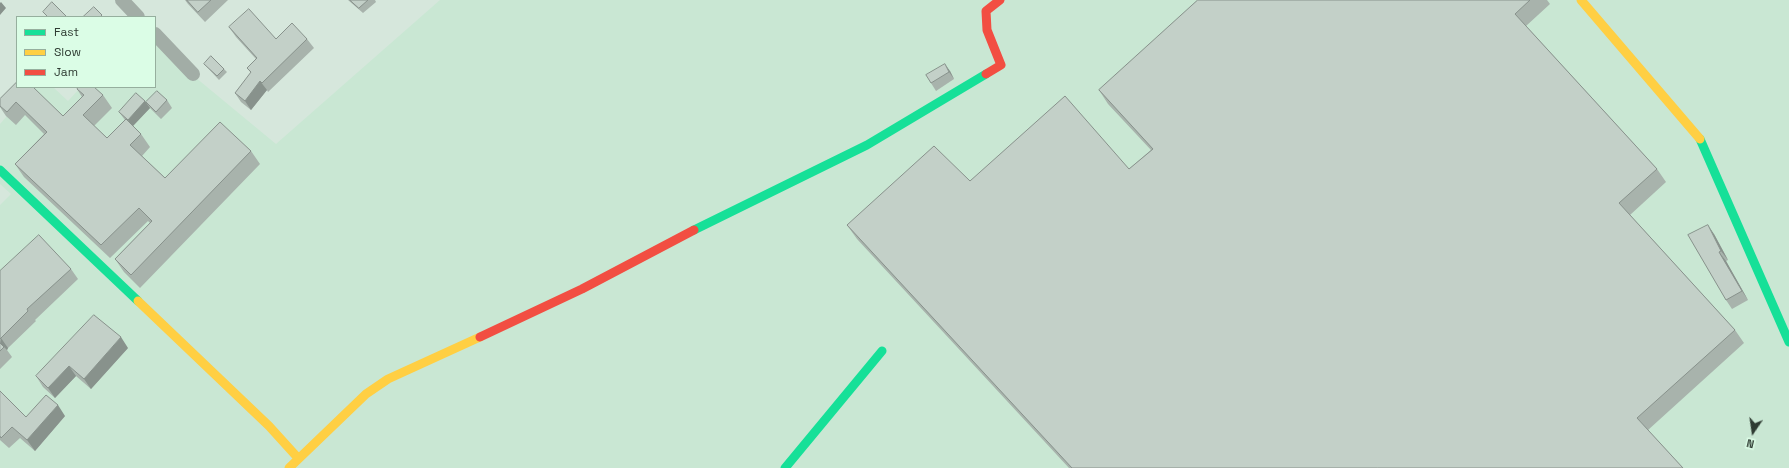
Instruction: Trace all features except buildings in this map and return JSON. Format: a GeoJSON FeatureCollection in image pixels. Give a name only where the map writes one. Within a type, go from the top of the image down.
{"type":"FeatureCollection","features":[{"type":"Feature","properties":{"kind":"street"},"geometry":{"type":"LineString","coordinates":[[122,0],[137,16]]}},
{"type":"Feature","properties":{"kind":"street"},"geometry":{"type":"LineString","coordinates":[[289,468],[366,394],[388,379],[589,285],[716,218],[867,145],[1002,65],[987,30],[986,11],[1000,0]]}},
{"type":"Feature","properties":{"kind":"street"},"geometry":{"type":"LineString","coordinates":[[1581,0],[1700,139],[1789,342]]}},
{"type":"Feature","properties":{"kind":"street"},"geometry":{"type":"LineString","coordinates":[[156,35],[193,74]]}},
{"type":"Feature","properties":{"kind":"street"},"geometry":{"type":"LineString","coordinates":[[0,170],[270,426],[298,458]]}},
{"type":"Feature","properties":{"kind":"street"},"geometry":{"type":"LineString","coordinates":[[785,468],[882,351]]}},
{"type":"Feature","properties":{"kind":"shaded area"},"geometry":{"type":"Polygon","coordinates":[[[440,0],[1789,0],[1789,468],[0,468],[0,205],[11,194],[0,184],[0,124],[31,88],[54,88],[68,101],[80,88],[156,88],[156,45],[276,144],[440,0]]]}},
{"type":"Feature","properties":{"kind":"traffic: fast"},"geometry":{"type":"LineString","coordinates":[[694,230],[867,145],[986,74]]}},
{"type":"Feature","properties":{"kind":"traffic: fast"},"geometry":{"type":"LineString","coordinates":[[1700,139],[1789,342]]}},
{"type":"Feature","properties":{"kind":"traffic: fast"},"geometry":{"type":"LineString","coordinates":[[0,170],[138,301]]}},
{"type":"Feature","properties":{"kind":"traffic: fast"},"geometry":{"type":"LineString","coordinates":[[785,468],[882,351]]}},
{"type":"Feature","properties":{"kind":"traffic: slow"},"geometry":{"type":"LineString","coordinates":[[1581,0],[1700,139]]}},
{"type":"Feature","properties":{"kind":"traffic: slow"},"geometry":{"type":"LineString","coordinates":[[138,301],[269,426],[298,458]]}},
{"type":"Feature","properties":{"kind":"traffic: slow"},"geometry":{"type":"LineString","coordinates":[[289,468],[366,394],[388,379],[480,337]]}},
{"type":"Feature","properties":{"kind":"traffic: jam"},"geometry":{"type":"LineString","coordinates":[[986,74],[1001,65],[987,30],[986,11],[1000,0]]}},
{"type":"Feature","properties":{"kind":"traffic: jam"},"geometry":{"type":"LineString","coordinates":[[480,337],[582,289],[694,230]]}}]}
